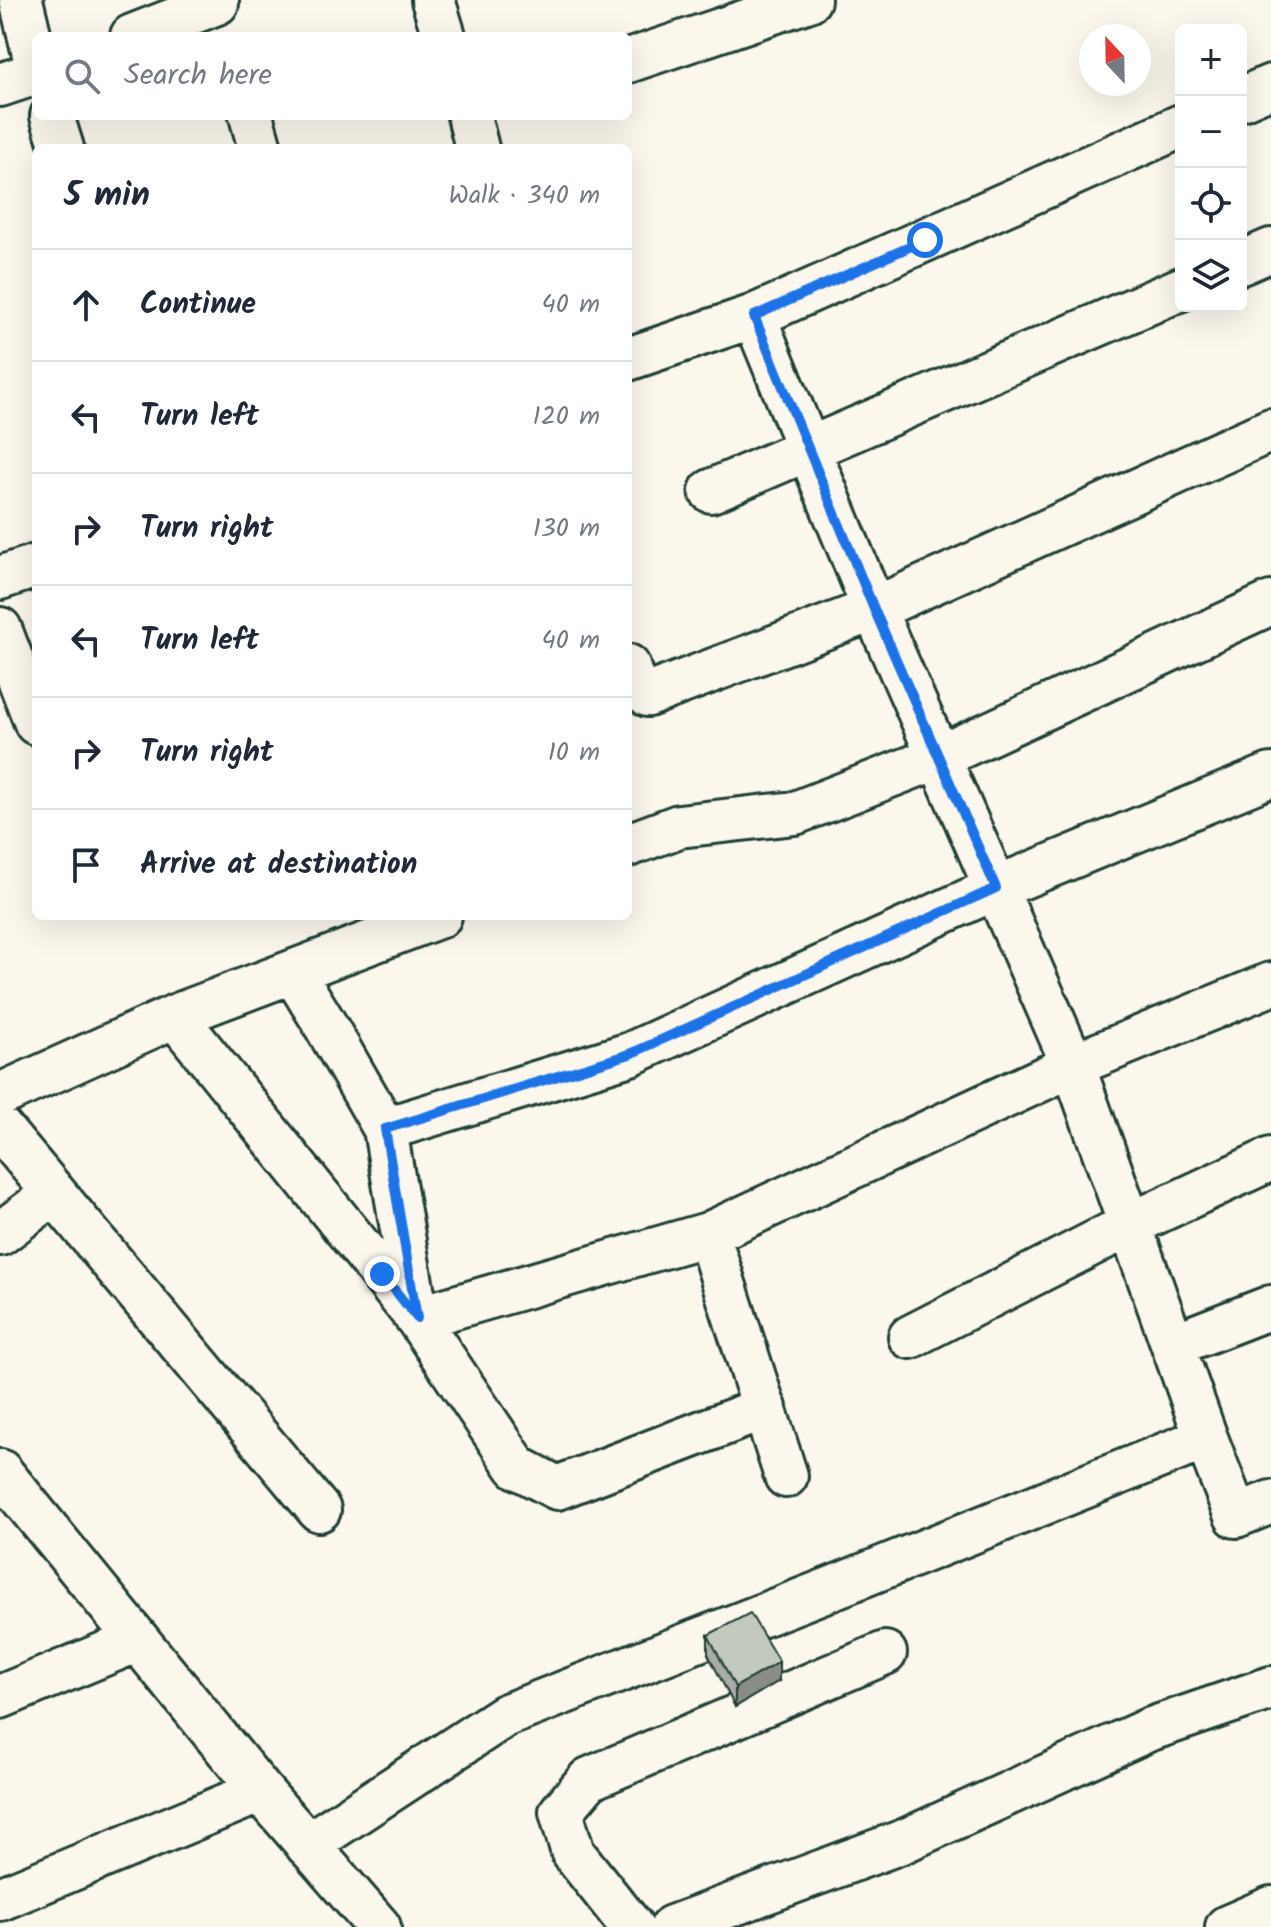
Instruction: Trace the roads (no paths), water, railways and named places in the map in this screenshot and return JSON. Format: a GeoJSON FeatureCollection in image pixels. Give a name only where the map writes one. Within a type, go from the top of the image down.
{"type":"FeatureCollection","features":[{"type":"Feature","properties":{"kind":"street"},"geometry":{"type":"LineString","coordinates":[[21,0],[32,46]]}},
{"type":"Feature","properties":{"kind":"street"},"geometry":{"type":"LineString","coordinates":[[433,0],[443,32]]}},
{"type":"Feature","properties":{"kind":"street"},"geometry":{"type":"LineString","coordinates":[[632,60],[809,0]]}},
{"type":"Feature","properties":{"kind":"street"},"geometry":{"type":"LineString","coordinates":[[146,32],[222,10]]}},
{"type":"Feature","properties":{"kind":"street"},"geometry":{"type":"LineString","coordinates":[[0,85],[32,74]]}},
{"type":"Feature","properties":{"kind":"street"},"geometry":{"type":"LineString","coordinates":[[1247,96],[1271,86]]}},
{"type":"Feature","properties":{"kind":"street"},"geometry":{"type":"LineString","coordinates":[[53,120],[61,144]]}},
{"type":"Feature","properties":{"kind":"street"},"geometry":{"type":"LineString","coordinates":[[252,120],[259,144]]}},
{"type":"Feature","properties":{"kind":"street"},"geometry":{"type":"LineString","coordinates":[[470,120],[476,144]]}},
{"type":"Feature","properties":{"kind":"street"},"geometry":{"type":"LineString","coordinates":[[632,358],[754,316],[1175,129]]}},
{"type":"Feature","properties":{"kind":"street"},"geometry":{"type":"LineString","coordinates":[[1247,260],[1271,250]]}},
{"type":"Feature","properties":{"kind":"street"},"geometry":{"type":"LineString","coordinates":[[711,491],[1175,292]]}},
{"type":"Feature","properties":{"kind":"street"},"geometry":{"type":"LineString","coordinates":[[754,316],[874,609],[1073,1065],[1236,1516],[1271,1502]]}},
{"type":"Feature","properties":{"kind":"street"},"geometry":{"type":"LineString","coordinates":[[632,679],[648,695],[874,609],[1271,430]]}},
{"type":"Feature","properties":{"kind":"street"},"geometry":{"type":"LineString","coordinates":[[0,578],[32,567]]}},
{"type":"Feature","properties":{"kind":"street"},"geometry":{"type":"LineString","coordinates":[[632,844],[679,826],[795,813],[939,757],[1271,603]]}},
{"type":"Feature","properties":{"kind":"street"},"geometry":{"type":"LineString","coordinates":[[0,629],[32,713]]}},
{"type":"Feature","properties":{"kind":"street"},"geometry":{"type":"LineString","coordinates":[[385,1129],[630,1054],[996,888],[1271,775]]}},
{"type":"Feature","properties":{"kind":"street"},"geometry":{"type":"LineString","coordinates":[[0,1095],[175,1016],[430,920]]}},
{"type":"Feature","properties":{"kind":"street"},"geometry":{"type":"LineString","coordinates":[[293,972],[385,1129],[417,1318]]}},
{"type":"Feature","properties":{"kind":"street"},"geometry":{"type":"LineString","coordinates":[[417,1318],[708,1234],[1073,1065],[1271,984]]}},
{"type":"Feature","properties":{"kind":"street"},"geometry":{"type":"LineString","coordinates":[[175,1016],[417,1318],[517,1467],[557,1488],[765,1408]]}},
{"type":"Feature","properties":{"kind":"street"},"geometry":{"type":"LineString","coordinates":[[0,1128],[319,1510]]}},
{"type":"Feature","properties":{"kind":"street"},"geometry":{"type":"LineString","coordinates":[[910,1337],[1129,1225],[1271,1159]]}},
{"type":"Feature","properties":{"kind":"street"},"geometry":{"type":"LineString","coordinates":[[0,1234],[54,1193]]}},
{"type":"Feature","properties":{"kind":"street"},"geometry":{"type":"LineString","coordinates":[[708,1234],[786,1476]]}},
{"type":"Feature","properties":{"kind":"street"},"geometry":{"type":"LineString","coordinates":[[1173,1345],[1271,1307]]}},
{"type":"Feature","properties":{"kind":"street"},"geometry":{"type":"LineString","coordinates":[[307,1845],[504,1716],[1206,1438]]}},
{"type":"Feature","properties":{"kind":"street"},"geometry":{"type":"LineString","coordinates":[[0,1471],[261,1791],[379,1927]]}},
{"type":"Feature","properties":{"kind":"street"},"geometry":{"type":"LineString","coordinates":[[0,1697],[138,1640]]}},
{"type":"Feature","properties":{"kind":"street"},"geometry":{"type":"LineString","coordinates":[[632,1927],[573,1853],[561,1812],[589,1779],[885,1653]]}},
{"type":"Feature","properties":{"kind":"street"},"geometry":{"type":"LineString","coordinates":[[672,1927],[904,1841],[1148,1730],[1271,1688]]}},
{"type":"Feature","properties":{"kind":"street"},"geometry":{"type":"LineString","coordinates":[[0,1899],[261,1791]]}},
{"type":"Feature","properties":{"kind":"street"},"geometry":{"type":"LineString","coordinates":[[1227,1927],[1271,1908]]}}]}
